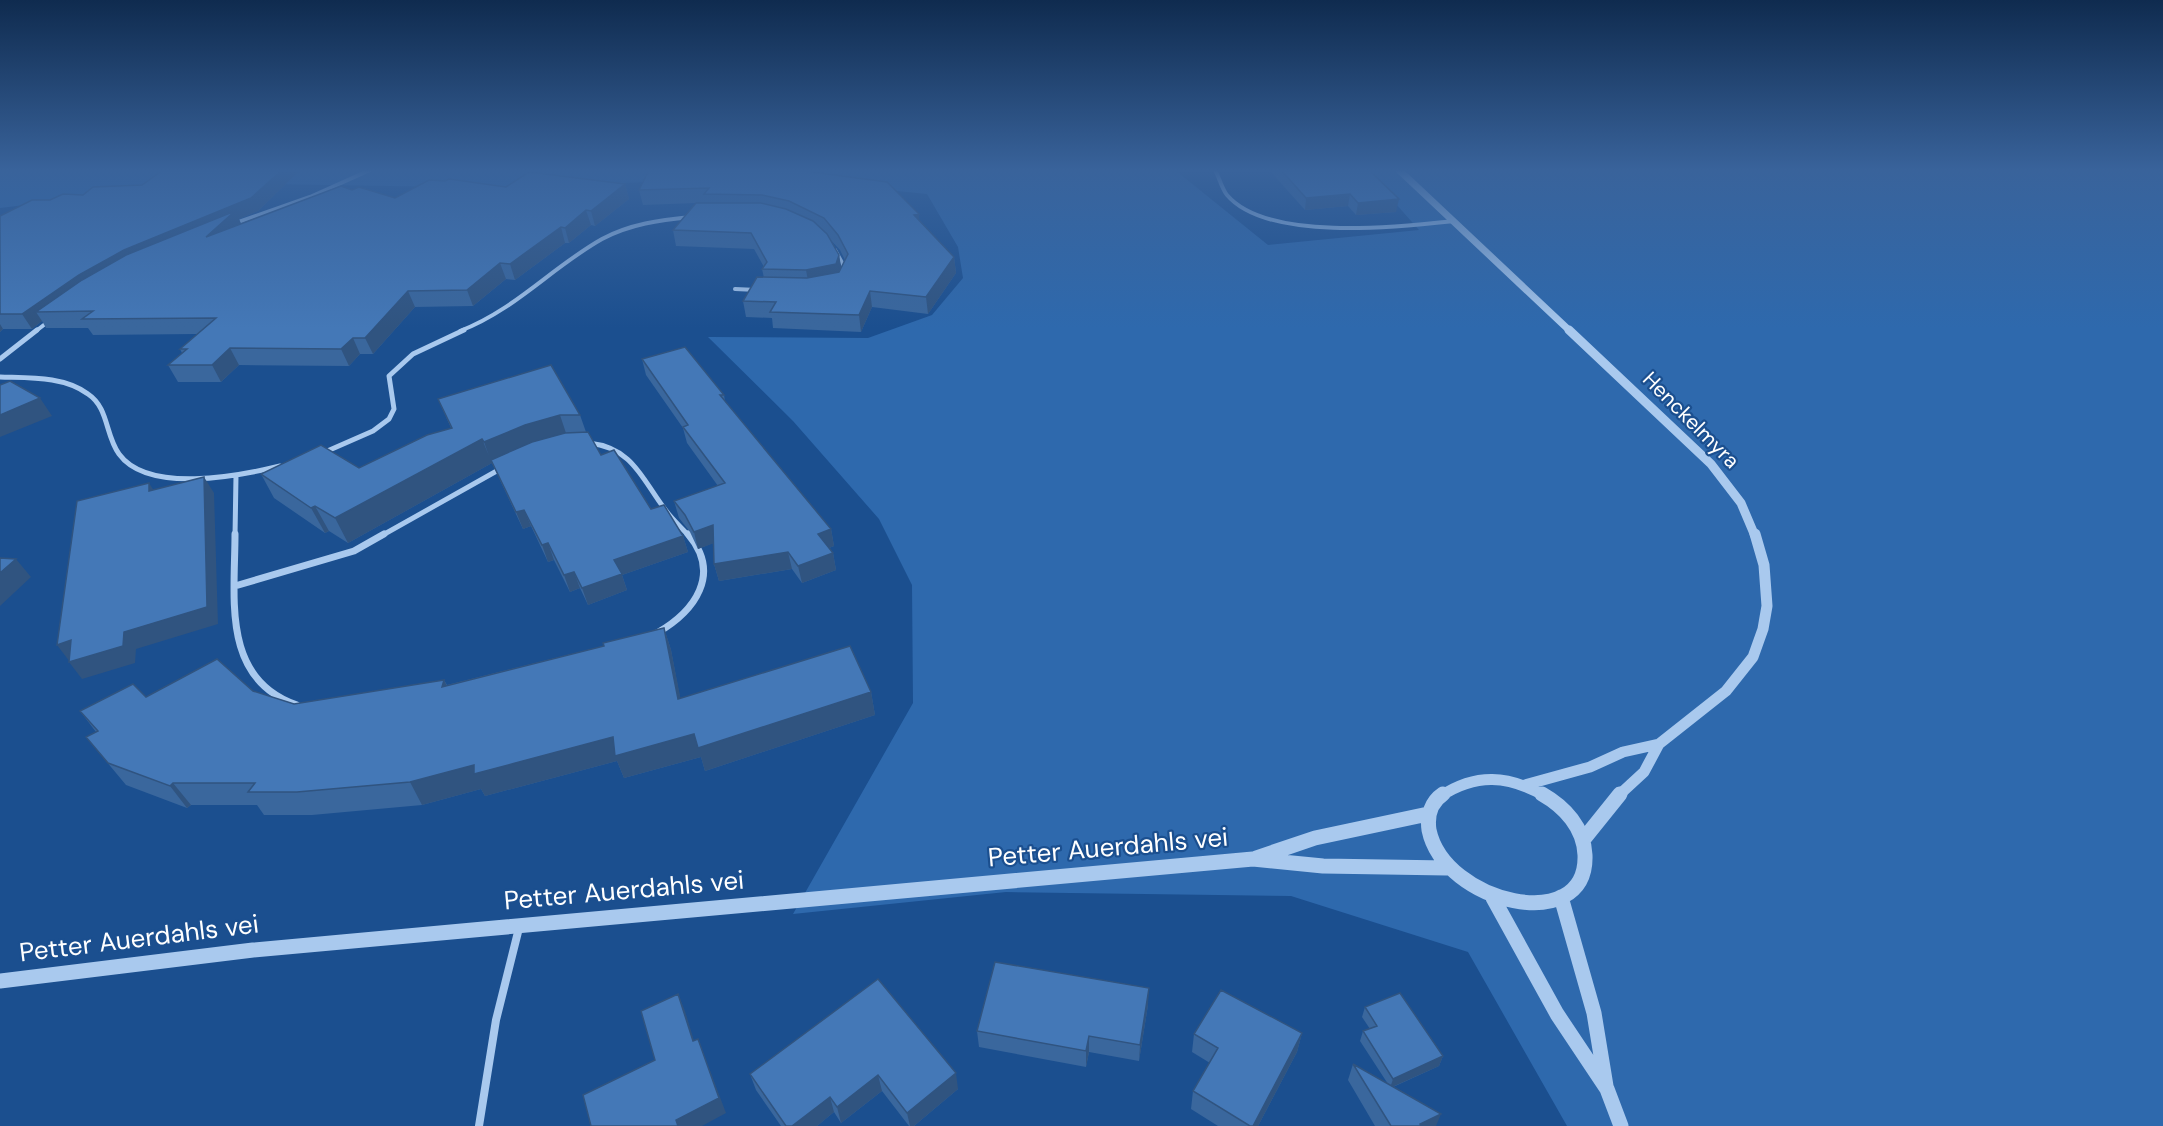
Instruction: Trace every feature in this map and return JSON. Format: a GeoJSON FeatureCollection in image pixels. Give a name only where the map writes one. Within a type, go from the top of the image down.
{"type":"FeatureCollection","features":[{"type":"Feature","properties":{"kind":"street"},"geometry":{"type":"LineString","coordinates":[[231,225],[238,223]]}},
{"type":"Feature","properties":{"kind":"street"},"geometry":{"type":"LineString","coordinates":[[315,456],[372,432],[387,422],[394,413],[389,376],[404,358],[421,347],[495,316],[619,231],[651,223]]}},
{"type":"Feature","properties":{"kind":"street"},"geometry":{"type":"LineString","coordinates":[[1291,223],[1351,229],[1434,223]]}},
{"type":"Feature","properties":{"kind":"street","name":"Henckelmyra"},"geometry":{"type":"LineString","coordinates":[[1456,223],[1711,464],[1736,496],[1751,523],[1764,565],[1767,606],[1763,629],[1753,657],[1726,691],[1659,744],[1644,772],[1617,797],[1583,840]]}},
{"type":"Feature","properties":{"kind":"street"},"geometry":{"type":"LineString","coordinates":[[832,248],[843,262],[846,278]]}},
{"type":"Feature","properties":{"kind":"street"},"geometry":{"type":"LineString","coordinates":[[735,290],[769,290]]}},
{"type":"Feature","properties":{"kind":"street"},"geometry":{"type":"LineString","coordinates":[[0,359],[55,317]]}},
{"type":"Feature","properties":{"kind":"street"},"geometry":{"type":"LineString","coordinates":[[0,378],[67,383],[91,395],[104,416],[109,435],[118,451],[124,460],[139,469],[177,477],[236,476],[284,465]]}},
{"type":"Feature","properties":{"kind":"street"},"geometry":{"type":"LineString","coordinates":[[583,444],[609,444],[628,456],[702,556],[705,569],[697,600],[678,619],[652,635]]}},
{"type":"Feature","properties":{"kind":"street"},"geometry":{"type":"LineString","coordinates":[[235,586],[354,551],[511,463]]}},
{"type":"Feature","properties":{"kind":"street"},"geometry":{"type":"LineString","coordinates":[[236,476],[235,586],[239,645],[248,666],[276,697],[303,705]]}},
{"type":"Feature","properties":{"kind":"street","name":"Henckelmyra"},"geometry":{"type":"LineString","coordinates":[[1525,785],[1590,766],[1623,752],[1659,744]]}},
{"type":"Feature","properties":{"kind":"street"},"geometry":{"type":"LineString","coordinates":[[1474,778],[1499,778],[1525,785],[1550,798],[1570,817],[1583,840],[1587,862],[1579,882],[1561,897],[1541,903],[1517,903],[1492,898],[1468,886],[1448,868],[1434,851],[1427,831],[1428,814],[1437,797],[1452,785],[1474,778]]}},
{"type":"Feature","properties":{"kind":"street","name":"Petter Auerdahls vei"},"geometry":{"type":"LineString","coordinates":[[1253,859],[1315,838],[1428,814]]}},
{"type":"Feature","properties":{"kind":"street","name":"Petter Auerdahls vei"},"geometry":{"type":"LineString","coordinates":[[0,981],[230,952],[1253,859],[1323,866],[1448,868]]}},
{"type":"Feature","properties":{"kind":"street"},"geometry":{"type":"LineString","coordinates":[[1561,897],[1594,1013],[1606,1089]]}},
{"type":"Feature","properties":{"kind":"street"},"geometry":{"type":"LineString","coordinates":[[1492,898],[1514,932],[1557,1014],[1606,1089],[1621,1126]]}},
{"type":"Feature","properties":{"kind":"street"},"geometry":{"type":"LineString","coordinates":[[479,1126],[496,1020],[519,924]]}},
{"type":"Feature","properties":{"kind":"shaded area"},"geometry":{"type":"Polygon","coordinates":[[[944,223],[1240,223],[1268,245],[1419,230],[1412,223],[2163,223],[2163,1126],[1567,1126],[1468,952],[1291,896],[1006,892],[793,914],[913,703],[912,585],[879,519],[793,421],[708,337],[868,338],[932,315],[963,278],[958,247],[944,223]]]}},
{"type":"Feature","properties":{"kind":"building"},"geometry":{"type":"Polygon","coordinates":[[[0,223],[191,223],[124,250],[79,275],[22,314],[0,314],[0,223]]]}},
{"type":"Feature","properties":{"kind":"building"},"geometry":{"type":"Polygon","coordinates":[[[206,223],[222,223],[206,237],[244,223],[571,223],[565,228],[561,227],[510,264],[500,263],[467,290],[408,291],[365,338],[353,338],[341,349],[230,348],[212,365],[168,365],[187,349],[180,349],[216,318],[82,319],[93,311],[36,312],[82,280],[126,255],[206,223]]]}},
{"type":"Feature","properties":{"kind":"building"},"geometry":{"type":"Polygon","coordinates":[[[679,223],[815,223],[827,234],[839,255],[836,264],[806,270],[762,269],[767,262],[751,233],[673,230],[679,223]]]}},
{"type":"Feature","properties":{"kind":"building"},"geometry":{"type":"Polygon","coordinates":[[[828,223],[921,223],[954,257],[926,297],[870,291],[859,315],[770,312],[776,302],[743,301],[757,277],[807,278],[839,272],[848,254],[838,235],[828,223]]]}},
{"type":"Feature","properties":{"kind":"building"},"geometry":{"type":"Polygon","coordinates":[[[685,347],[724,395],[720,395],[831,529],[818,534],[833,553],[798,566],[788,552],[714,564],[713,525],[694,532],[674,501],[725,483],[683,427],[688,425],[642,359],[685,347]]]}},
{"type":"Feature","properties":{"kind":"building"},"geometry":{"type":"Polygon","coordinates":[[[551,365],[580,415],[560,415],[525,425],[484,442],[482,439],[335,518],[315,506],[311,508],[261,474],[321,445],[359,468],[427,435],[452,428],[438,399],[551,365]]]}},
{"type":"Feature","properties":{"kind":"building"},"geometry":{"type":"Polygon","coordinates":[[[10,381],[40,398],[0,415],[0,385],[10,381]]]}},
{"type":"Feature","properties":{"kind":"building"},"geometry":{"type":"Polygon","coordinates":[[[588,432],[601,455],[614,450],[651,509],[664,505],[683,536],[614,560],[622,574],[582,588],[574,572],[564,575],[548,543],[542,545],[524,510],[516,512],[491,460],[532,442],[565,433],[588,432]]]}},
{"type":"Feature","properties":{"kind":"building"},"geometry":{"type":"Polygon","coordinates":[[[204,477],[207,607],[124,632],[123,646],[69,662],[71,640],[57,645],[77,501],[149,483],[149,491],[204,477]]]}},
{"type":"Feature","properties":{"kind":"building"},"geometry":{"type":"Polygon","coordinates":[[[0,558],[16,559],[0,573],[0,558]]]}},
{"type":"Feature","properties":{"kind":"building"},"geometry":{"type":"Polygon","coordinates":[[[664,628],[678,699],[850,646],[871,692],[698,748],[694,734],[615,756],[613,737],[474,774],[474,765],[410,782],[297,792],[248,792],[255,783],[173,783],[170,786],[108,763],[86,737],[98,731],[80,711],[133,684],[146,697],[217,659],[253,691],[294,704],[444,680],[442,687],[604,646],[603,643],[664,628]]]}},
{"type":"Feature","properties":{"kind":"building"},"geometry":{"type":"Polygon","coordinates":[[[995,962],[1149,988],[1140,1045],[1089,1036],[1086,1051],[977,1031],[995,962]]]}},
{"type":"Feature","properties":{"kind":"building"},"geometry":{"type":"Polygon","coordinates":[[[878,979],[956,1073],[907,1113],[878,1075],[837,1107],[830,1097],[792,1126],[786,1126],[750,1074],[878,979]]]}},
{"type":"Feature","properties":{"kind":"building"},"geometry":{"type":"Polygon","coordinates":[[[1221,990],[1302,1033],[1253,1126],[1193,1091],[1218,1048],[1194,1034],[1221,990]]]}},
{"type":"Feature","properties":{"kind":"building"},"geometry":{"type":"Polygon","coordinates":[[[1400,993],[1443,1056],[1393,1079],[1363,1031],[1377,1026],[1365,1007],[1400,993]]]}},
{"type":"Feature","properties":{"kind":"building"},"geometry":{"type":"Polygon","coordinates":[[[678,994],[693,1041],[698,1039],[719,1098],[676,1120],[678,1126],[591,1126],[583,1095],[655,1060],[641,1011],[678,994]]]}},
{"type":"Feature","properties":{"kind":"building"},"geometry":{"type":"Polygon","coordinates":[[[1353,1064],[1441,1114],[1420,1124],[1421,1126],[1391,1126],[1353,1064]]]}}]}
